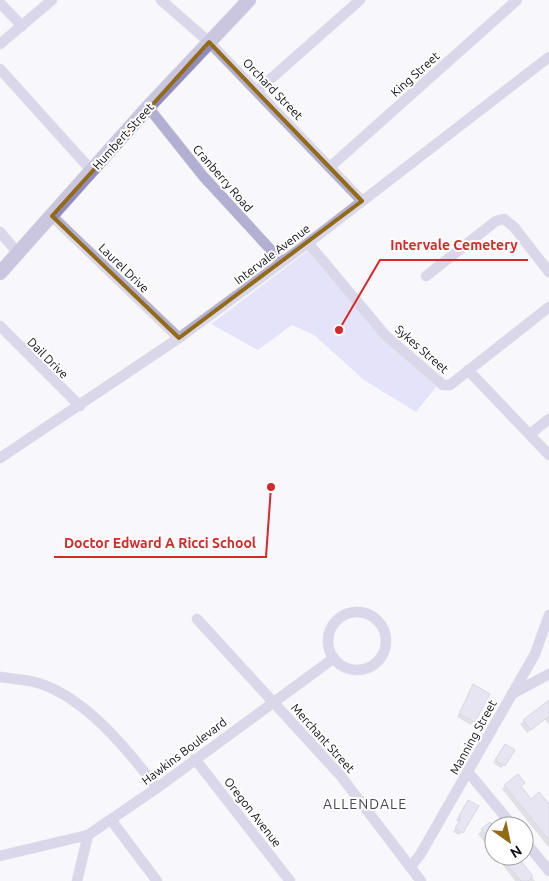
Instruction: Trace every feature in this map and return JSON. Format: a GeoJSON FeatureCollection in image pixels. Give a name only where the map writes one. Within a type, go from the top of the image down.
{"type":"FeatureCollection","features":[{"type":"Feature","properties":{"kind":"street"},"geometry":{"type":"LineString","coordinates":[[0,44],[52,0]]}},
{"type":"Feature","properties":{"kind":"street","name":"Orchard Street"},"geometry":{"type":"LineString","coordinates":[[161,0],[209,42],[362,201]]}},
{"type":"Feature","properties":{"kind":"street","name":"Humbert Street"},"geometry":{"type":"LineString","coordinates":[[0,273],[148,107],[249,0]]}},
{"type":"Feature","properties":{"kind":"street"},"geometry":{"type":"LineString","coordinates":[[257,91],[360,0]]}},
{"type":"Feature","properties":{"kind":"street","name":"King Street"},"geometry":{"type":"LineString","coordinates":[[330,167],[517,0]]}},
{"type":"Feature","properties":{"kind":"street"},"geometry":{"type":"LineString","coordinates":[[0,3],[22,26]]}},
{"type":"Feature","properties":{"kind":"street","name":"Intervale Avenue"},"geometry":{"type":"LineString","coordinates":[[0,458],[179,338],[308,243],[549,56]]}},
{"type":"Feature","properties":{"kind":"street"},"geometry":{"type":"LineString","coordinates":[[0,69],[92,171]]}},
{"type":"Feature","properties":{"kind":"street","name":"Cranberry Road"},"geometry":{"type":"LineString","coordinates":[[148,107],[203,176],[282,262]]}},
{"type":"Feature","properties":{"kind":"street","name":"Laurel Drive"},"geometry":{"type":"LineString","coordinates":[[52,216],[179,338]]}},
{"type":"Feature","properties":{"kind":"street"},"geometry":{"type":"LineString","coordinates":[[426,276],[496,221],[504,219],[514,227],[549,272]]}},
{"type":"Feature","properties":{"kind":"street"},"geometry":{"type":"LineString","coordinates":[[0,232],[18,253]]}},
{"type":"Feature","properties":{"kind":"street","name":"Sykes Street"},"geometry":{"type":"LineString","coordinates":[[308,243],[386,336],[438,382],[450,385],[468,370],[549,455]]}},
{"type":"Feature","properties":{"kind":"street"},"geometry":{"type":"LineString","coordinates":[[468,370],[549,307]]}},
{"type":"Feature","properties":{"kind":"street","name":"Dail Drive"},"geometry":{"type":"LineString","coordinates":[[0,326],[80,406]]}},
{"type":"Feature","properties":{"kind":"street"},"geometry":{"type":"LineString","coordinates":[[530,434],[549,419]]}},
{"type":"Feature","properties":{"kind":"street"},"geometry":{"type":"LineString","coordinates":[[362,611],[369,613],[381,623],[385,630],[387,645],[385,652],[375,664],[361,670],[353,670],[339,664],[334,658],[328,644],[328,636],[330,629],[340,617],[346,613],[362,611]]}},
{"type":"Feature","properties":{"kind":"street","name":"Manning Street"},"geometry":{"type":"LineString","coordinates":[[410,867],[420,855],[535,654],[549,615]]}},
{"type":"Feature","properties":{"kind":"street","name":"Merchant Street"},"geometry":{"type":"LineString","coordinates":[[197,619],[340,775],[421,881]]}},
{"type":"Feature","properties":{"kind":"street","name":"Hawkins Boulevard"},"geometry":{"type":"LineString","coordinates":[[0,856],[88,835],[157,788],[334,658]]}},
{"type":"Feature","properties":{"kind":"street"},"geometry":{"type":"LineString","coordinates":[[511,695],[549,674]]}},
{"type":"Feature","properties":{"kind":"street"},"geometry":{"type":"LineString","coordinates":[[0,677],[37,683],[70,699],[90,714],[124,749],[157,788]]}},
{"type":"Feature","properties":{"kind":"street","name":"Oregon Avenue"},"geometry":{"type":"LineString","coordinates":[[195,759],[290,881]]}},
{"type":"Feature","properties":{"kind":"street"},"geometry":{"type":"LineString","coordinates":[[468,772],[505,816]]}},
{"type":"Feature","properties":{"kind":"street"},"geometry":{"type":"LineString","coordinates":[[111,820],[157,881]]}},
{"type":"Feature","properties":{"kind":"street"},"geometry":{"type":"LineString","coordinates":[[77,881],[88,835]]}},
{"type":"Feature","properties":{"kind":"street"},"geometry":{"type":"LineString","coordinates":[[534,852],[549,871]]}},
{"type":"Feature","properties":{"kind":"highlighted area"},"geometry":{"type":"Polygon","coordinates":[[[209,42],[362,201],[179,338],[52,216],[209,42]]]}},
{"type":"Feature","properties":{"kind":"shaded area"},"geometry":{"type":"Polygon","coordinates":[[[309,250],[356,304],[365,319],[395,351],[405,356],[437,386],[416,412],[364,380],[314,335],[292,325],[258,350],[211,324],[309,250]]]}},
{"type":"Feature","properties":{"kind":"building"},"geometry":{"type":"Polygon","coordinates":[[[473,684],[490,694],[475,722],[459,714],[473,684]]]}},
{"type":"Feature","properties":{"kind":"building"},"geometry":{"type":"Polygon","coordinates":[[[549,700],[549,716],[531,730],[523,720],[549,700]]]}},
{"type":"Feature","properties":{"kind":"building"},"geometry":{"type":"Polygon","coordinates":[[[505,744],[515,750],[505,766],[495,760],[505,744]]]}},
{"type":"Feature","properties":{"kind":"building"},"geometry":{"type":"Polygon","coordinates":[[[518,774],[525,783],[521,786],[531,799],[539,792],[549,804],[549,840],[534,822],[534,816],[529,816],[504,785],[518,774]]]}},
{"type":"Feature","properties":{"kind":"building"},"geometry":{"type":"Polygon","coordinates":[[[468,800],[479,806],[463,833],[455,828],[468,800]]]}},
{"type":"Feature","properties":{"kind":"building"},"geometry":{"type":"Polygon","coordinates":[[[508,866],[525,866],[533,876],[528,881],[521,881],[508,866]]]}},
{"type":"Feature","properties":{"kind":"place","name":"Intervale Cemetery"},"geometry":{"type":"Point","coordinates":[339,330]}},
{"type":"Feature","properties":{"kind":"place","name":"Doctor Edward A Ricci School"},"geometry":{"type":"Point","coordinates":[271,487]}},
{"type":"Feature","properties":{"kind":"district","name":"ALLENDALE"},"geometry":{"type":"Point","coordinates":[365,804]}}]}
